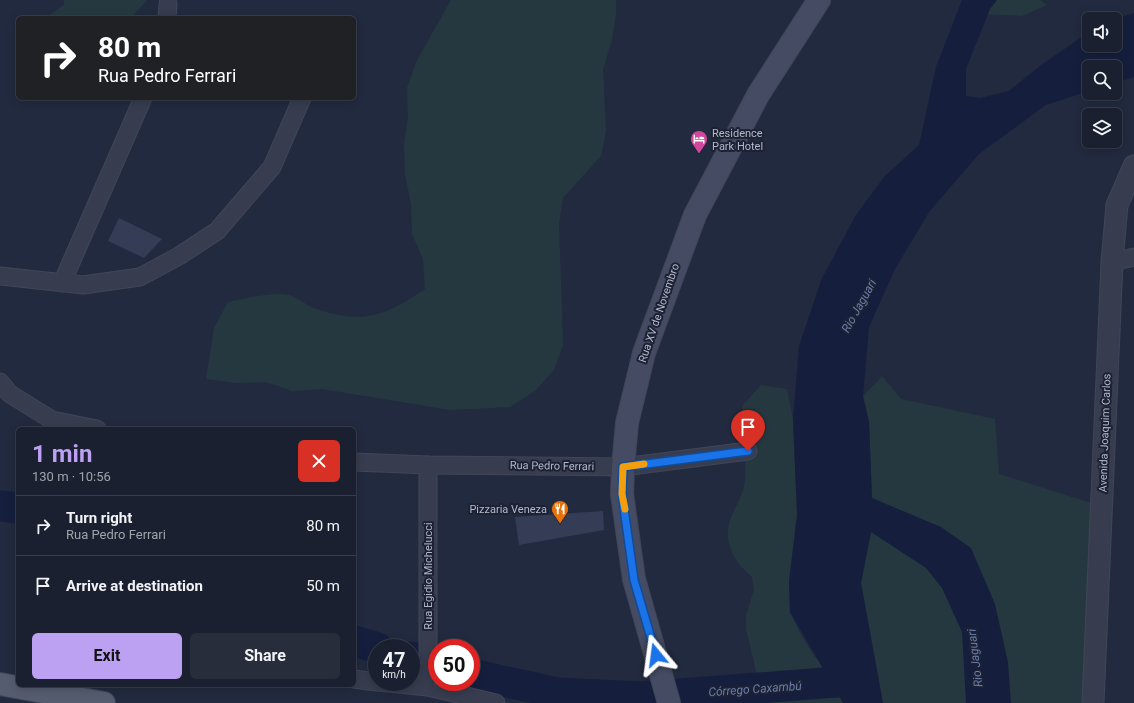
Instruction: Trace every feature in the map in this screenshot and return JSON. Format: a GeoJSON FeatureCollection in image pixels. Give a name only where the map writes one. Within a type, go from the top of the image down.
{"type":"FeatureCollection","features":[{"type":"Feature","properties":{"kind":"main road","name":"Rua XV de Novembro"},"geometry":{"type":"LineString","coordinates":[[667,694],[634,580],[622,494],[627,423],[644,353],[695,215],[758,95],[818,0]]}},
{"type":"Feature","properties":{"kind":"main road"},"geometry":{"type":"LineString","coordinates":[[0,684],[16,687]]}},
{"type":"Feature","properties":{"kind":"main road"},"geometry":{"type":"LineString","coordinates":[[16,687],[104,703]]}},
{"type":"Feature","properties":{"kind":"street"},"geometry":{"type":"LineString","coordinates":[[62,283],[142,100]]}},
{"type":"Feature","properties":{"kind":"street"},"geometry":{"type":"LineString","coordinates":[[0,276],[83,285],[140,277],[179,256],[217,230],[272,167],[301,100]]}},
{"type":"Feature","properties":{"kind":"street","name":"Avenida Joaquim Carlos"},"geometry":{"type":"LineString","coordinates":[[1093,703],[1112,262],[1117,205],[1134,166]]}},
{"type":"Feature","properties":{"kind":"street"},"geometry":{"type":"LineString","coordinates":[[1112,262],[1134,256]]}},
{"type":"Feature","properties":{"kind":"street"},"geometry":{"type":"LineString","coordinates":[[0,382],[10,394],[52,420],[87,427]]}},
{"type":"Feature","properties":{"kind":"street","name":"Rua Pedro Ferrari"},"geometry":{"type":"LineString","coordinates":[[356,462],[428,465],[623,467],[748,451]]}},
{"type":"Feature","properties":{"kind":"street","name":"Rua Egidio Michelucci"},"geometry":{"type":"LineString","coordinates":[[428,465],[428,639]]}},
{"type":"Feature","properties":{"kind":"street"},"geometry":{"type":"LineString","coordinates":[[356,679],[368,681]]}},
{"type":"Feature","properties":{"kind":"street"},"geometry":{"type":"LineString","coordinates":[[420,682],[428,682]]}},
{"type":"Feature","properties":{"kind":"street"},"geometry":{"type":"LineString","coordinates":[[457,691],[496,703]]}},
{"type":"Feature","properties":{"kind":"shaded area"},"geometry":{"type":"Polygon","coordinates":[[[64,0],[147,0],[133,16],[48,16],[64,5],[64,0]]]}},
{"type":"Feature","properties":{"kind":"shaded area"},"geometry":{"type":"Polygon","coordinates":[[[451,0],[616,0],[616,14],[612,39],[603,70],[606,131],[601,156],[563,198],[559,223],[563,345],[554,370],[535,391],[510,407],[450,410],[322,389],[292,391],[266,382],[236,383],[206,379],[214,328],[228,302],[259,296],[283,294],[293,296],[316,309],[333,314],[361,317],[374,315],[398,306],[425,289],[423,259],[412,234],[411,204],[405,174],[404,143],[408,118],[407,88],[416,62],[451,0]]]}},
{"type":"Feature","properties":{"kind":"shaded area"},"geometry":{"type":"Polygon","coordinates":[[[965,0],[1040,0],[1047,5],[1022,16],[964,13],[965,0]]]}},
{"type":"Feature","properties":{"kind":"shaded area"},"geometry":{"type":"Polygon","coordinates":[[[882,376],[901,399],[995,419],[999,474],[1091,503],[1090,703],[883,703],[861,583],[873,521],[869,422],[863,396],[882,376]]]}},
{"type":"Feature","properties":{"kind":"shaded area"},"geometry":{"type":"Polygon","coordinates":[[[761,385],[787,389],[793,420],[797,515],[789,582],[790,612],[802,637],[815,657],[844,688],[849,703],[770,703],[760,687],[746,629],[746,615],[754,590],[752,577],[734,557],[728,541],[728,533],[729,524],[742,494],[745,480],[742,406],[761,385]]]}},
{"type":"Feature","properties":{"kind":"water","name":"Rio Jaguari"},"geometry":{"type":"Polygon","coordinates":[[[962,0],[997,0],[990,9],[966,69],[966,96],[980,98],[1009,91],[1041,65],[1082,37],[1082,52],[1122,52],[1122,17],[1134,13],[1134,77],[1122,81],[1122,60],[1082,60],[1082,93],[1046,105],[979,154],[929,212],[895,269],[869,327],[863,396],[869,422],[872,498],[941,527],[971,548],[995,604],[1008,662],[1011,703],[966,703],[962,632],[942,588],[926,568],[871,532],[861,583],[883,703],[843,703],[790,612],[789,582],[797,515],[793,420],[799,346],[822,278],[856,215],[884,177],[919,145],[936,67],[962,0]]]}},
{"type":"Feature","properties":{"kind":"building"},"geometry":{"type":"Polygon","coordinates":[[[119,218],[162,239],[144,258],[108,241],[119,218]]]}},
{"type":"Feature","properties":{"kind":"building","name":"Pizzaria Veneza"},"geometry":{"type":"Polygon","coordinates":[[[603,511],[604,530],[519,545],[515,517],[603,511]]]}},
{"type":"Feature","properties":{"kind":"waterway","name":"Córrego Caxambú"},"geometry":{"type":"LineString","coordinates":[[0,506],[16,508]]}},
{"type":"Feature","properties":{"kind":"waterway","name":"Córrego Caxambú"},"geometry":{"type":"LineString","coordinates":[[356,642],[368,645]]}},
{"type":"Feature","properties":{"kind":"waterway","name":"Córrego Caxambú"},"geometry":{"type":"LineString","coordinates":[[420,660],[428,662]]}},
{"type":"Feature","properties":{"kind":"waterway","name":"Córrego Caxambú"},"geometry":{"type":"LineString","coordinates":[[480,676],[557,693],[641,697],[850,681]]}},
{"type":"Feature","properties":{"kind":"slow traffic"},"geometry":{"type":"LineString","coordinates":[[625,509],[622,494],[623,467],[644,464]]}},
{"type":"Feature","properties":{"kind":"place","name":"Residence Park Hotel"},"geometry":{"type":"Point","coordinates":[699,154]}},
{"type":"Feature","properties":{"kind":"place","name":"Pizzaria Veneza"},"geometry":{"type":"Point","coordinates":[560,524]}},
{"type":"Feature","properties":{"kind":"route"},"geometry":{"type":"LineString","coordinates":[[656,655],[634,580],[622,494],[623,467],[748,451]]}}]}
